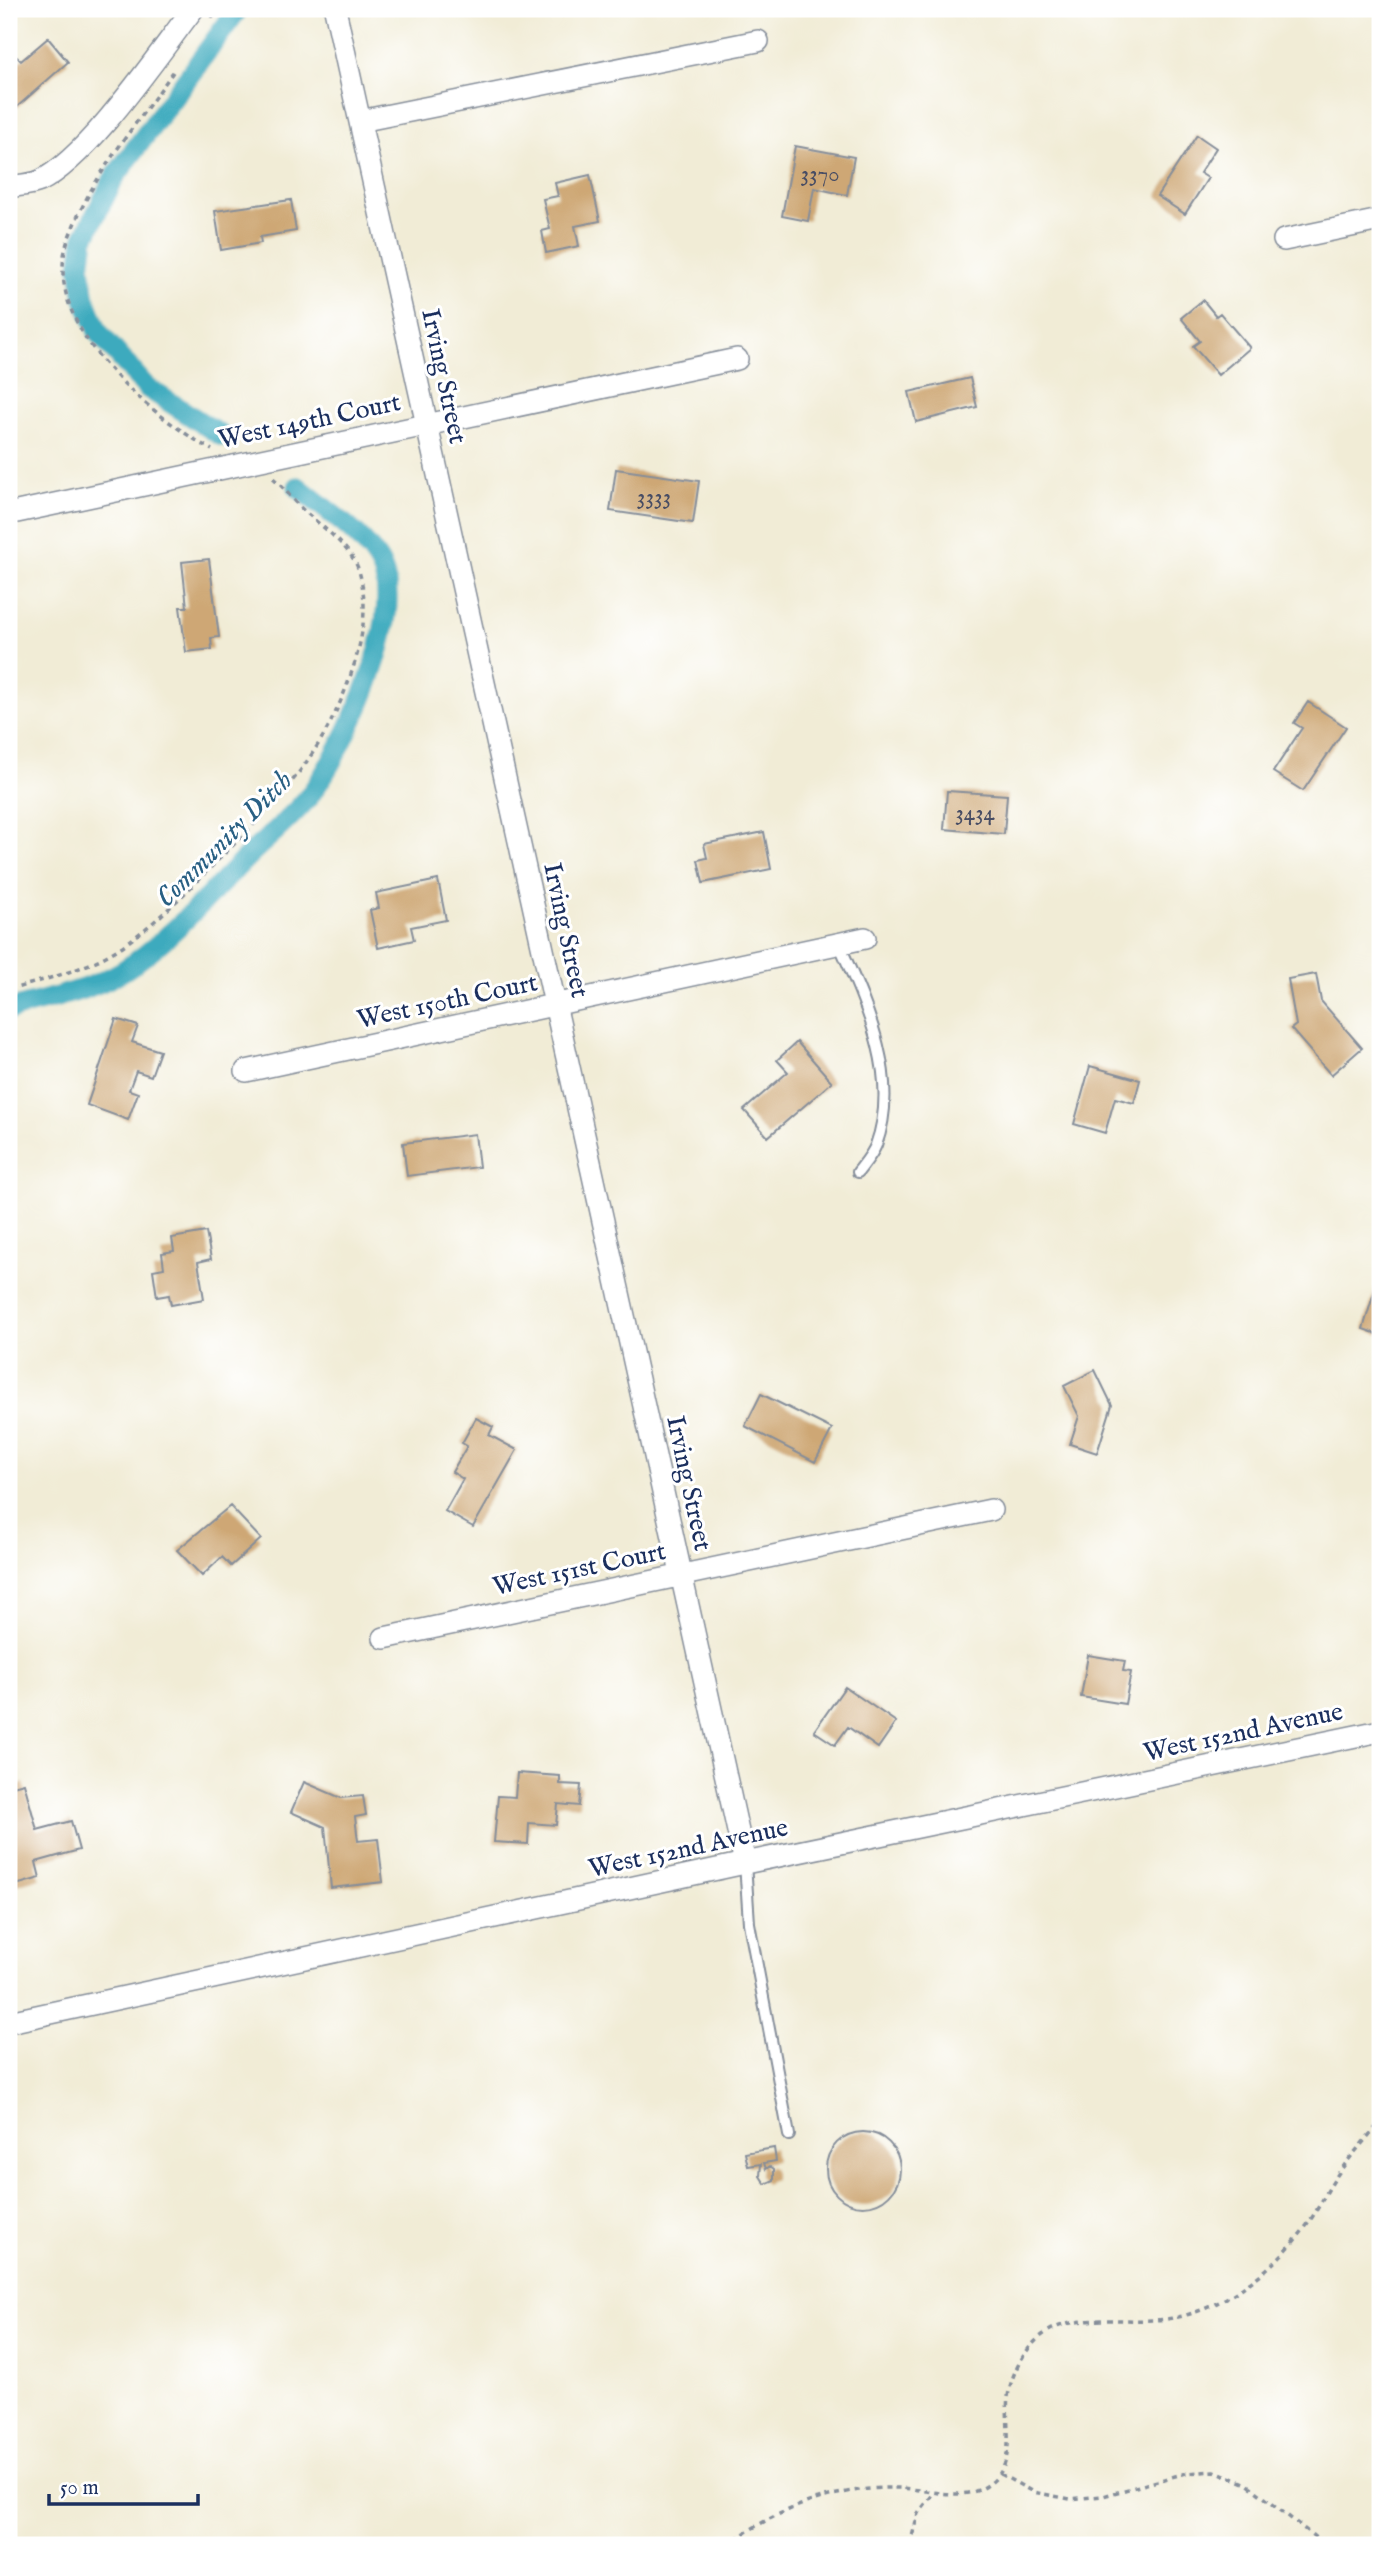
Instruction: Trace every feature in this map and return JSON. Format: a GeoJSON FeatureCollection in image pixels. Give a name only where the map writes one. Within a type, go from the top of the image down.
{"type":"FeatureCollection","features":[{"type":"Feature","properties":{"kind":"street"},"geometry":{"type":"LineString","coordinates":[[9,187],[38,182],[64,166],[127,95],[193,9]]}},
{"type":"Feature","properties":{"kind":"street","name":"Irving Street"},"geometry":{"type":"LineString","coordinates":[[335,9],[745,1863]]}},
{"type":"Feature","properties":{"kind":"street"},"geometry":{"type":"LineString","coordinates":[[360,121],[758,41]]}},
{"type":"Feature","properties":{"kind":"street"},"geometry":{"type":"LineString","coordinates":[[1284,240],[1380,220]]}},
{"type":"Feature","properties":{"kind":"street","name":"West 149th Court"},"geometry":{"type":"LineString","coordinates":[[17,512],[737,359]]}},
{"type":"Feature","properties":{"kind":"street","name":"West 150th Court"},"geometry":{"type":"LineString","coordinates":[[246,1071],[865,938]]}},
{"type":"Feature","properties":{"kind":"street","name":"West 151st Court"},"geometry":{"type":"LineString","coordinates":[[384,1638],[991,1510]]}},
{"type":"Feature","properties":{"kind":"street","name":"West 152nd Avenue"},"geometry":{"type":"LineString","coordinates":[[9,2022],[745,1863],[1380,1731]]}},
{"type":"Feature","properties":{"kind":"lane"},"geometry":{"type":"LineString","coordinates":[[839,944],[867,1007],[879,1049],[882,1126],[875,1149],[858,1172]]}},
{"type":"Feature","properties":{"kind":"lane"},"geometry":{"type":"LineString","coordinates":[[745,1863],[746,1902],[789,2135]]}},
{"type":"Feature","properties":{"kind":"path"},"geometry":{"type":"LineString","coordinates":[[205,28],[219,9]]}},
{"type":"Feature","properties":{"kind":"path"},"geometry":{"type":"LineString","coordinates":[[9,990],[73,971],[116,950],[147,928],[270,808],[315,753],[331,725],[345,691],[364,623],[365,602],[358,568],[346,552],[275,479],[237,464],[193,439],[143,401],[97,357],[76,320],[64,279],[67,243],[82,208],[109,162],[176,69]]}},
{"type":"Feature","properties":{"kind":"path"},"geometry":{"type":"LineString","coordinates":[[727,2545],[752,2528],[800,2504],[829,2496],[877,2488],[965,2493],[984,2488],[1000,2474],[1009,2454],[1008,2397],[1011,2387],[1028,2349],[1044,2334],[1073,2323],[1148,2321],[1176,2317],[1208,2306],[1247,2285],[1281,2257],[1308,2224],[1343,2167],[1380,2122]]}},
{"type":"Feature","properties":{"kind":"path"},"geometry":{"type":"LineString","coordinates":[[1000,2474],[1033,2492],[1070,2499],[1103,2496],[1186,2473],[1214,2471],[1247,2484],[1325,2545]]}},
{"type":"Feature","properties":{"kind":"path"},"geometry":{"type":"LineString","coordinates":[[910,2545],[918,2513],[935,2492]]}},
{"type":"Feature","properties":{"kind":"building"},"geometry":{"type":"Polygon","coordinates":[[[537,9],[559,9],[556,16],[537,9]]]}},
{"type":"Feature","properties":{"kind":"building"},"geometry":{"type":"Polygon","coordinates":[[[48,38],[68,62],[9,114],[9,64],[17,57],[21,61],[48,38]]]}},
{"type":"Feature","properties":{"kind":"building"},"geometry":{"type":"Polygon","coordinates":[[[1197,135],[1216,148],[1200,173],[1208,178],[1185,214],[1157,196],[1197,135]]]}},
{"type":"Feature","properties":{"kind":"building"},"geometry":{"type":"Polygon","coordinates":[[[795,146],[854,157],[847,195],[814,188],[808,221],[782,216],[795,146]]]}},
{"type":"Feature","properties":{"kind":"building"},"geometry":{"type":"Polygon","coordinates":[[[590,175],[600,221],[575,226],[579,246],[546,253],[542,231],[550,229],[543,199],[558,196],[555,183],[590,175]]]}},
{"type":"Feature","properties":{"kind":"building"},"geometry":{"type":"Polygon","coordinates":[[[291,200],[296,231],[260,237],[261,243],[221,250],[215,211],[291,200]]]}},
{"type":"Feature","properties":{"kind":"building"},"geometry":{"type":"Polygon","coordinates":[[[1203,300],[1216,316],[1220,313],[1250,348],[1218,375],[1193,346],[1200,341],[1181,318],[1203,300]]]}},
{"type":"Feature","properties":{"kind":"building"},"geometry":{"type":"Polygon","coordinates":[[[970,378],[977,407],[916,422],[909,392],[970,378]]]}},
{"type":"Feature","properties":{"kind":"building"},"geometry":{"type":"Polygon","coordinates":[[[616,469],[699,481],[693,523],[610,511],[616,469]]]}},
{"type":"Feature","properties":{"kind":"building"},"geometry":{"type":"Polygon","coordinates":[[[209,559],[219,637],[211,638],[212,649],[186,652],[180,607],[187,607],[182,562],[209,559]]]}},
{"type":"Feature","properties":{"kind":"building"},"geometry":{"type":"Polygon","coordinates":[[[1308,702],[1346,727],[1303,791],[1273,772],[1302,728],[1294,723],[1308,702]]]}},
{"type":"Feature","properties":{"kind":"building"},"geometry":{"type":"Polygon","coordinates":[[[947,791],[1007,795],[1004,834],[944,829],[947,791]]]}},
{"type":"Feature","properties":{"kind":"building"},"geometry":{"type":"Polygon","coordinates":[[[764,832],[771,869],[703,883],[698,860],[707,858],[704,844],[764,832]]]}},
{"type":"Feature","properties":{"kind":"building"},"geometry":{"type":"Polygon","coordinates":[[[438,880],[446,920],[411,927],[414,940],[378,948],[370,910],[379,908],[376,893],[438,880]]]}},
{"type":"Feature","properties":{"kind":"building"},"geometry":{"type":"Polygon","coordinates":[[[1316,974],[1321,1001],[1362,1048],[1331,1075],[1291,1029],[1296,1025],[1288,979],[1316,974]]]}},
{"type":"Feature","properties":{"kind":"building"},"geometry":{"type":"Polygon","coordinates":[[[116,1019],[138,1026],[132,1042],[160,1051],[151,1076],[136,1071],[129,1090],[138,1093],[128,1120],[87,1105],[116,1019]]]}},
{"type":"Feature","properties":{"kind":"building"},"geometry":{"type":"Polygon","coordinates":[[[797,1042],[832,1082],[768,1137],[744,1110],[788,1072],[777,1060],[797,1042]]]}},
{"type":"Feature","properties":{"kind":"building"},"geometry":{"type":"Polygon","coordinates":[[[1090,1066],[1140,1080],[1134,1103],[1115,1098],[1105,1133],[1074,1124],[1090,1066]]]}},
{"type":"Feature","properties":{"kind":"building"},"geometry":{"type":"Polygon","coordinates":[[[475,1134],[479,1167],[407,1176],[403,1143],[475,1134]]]}},
{"type":"Feature","properties":{"kind":"building"},"geometry":{"type":"Polygon","coordinates":[[[206,1232],[211,1259],[198,1262],[204,1299],[171,1305],[169,1295],[157,1297],[153,1270],[164,1268],[162,1253],[174,1251],[172,1238],[206,1232]]]}},
{"type":"Feature","properties":{"kind":"building"},"geometry":{"type":"Polygon","coordinates":[[[1380,1273],[1380,1335],[1363,1329],[1380,1273]]]}},
{"type":"Feature","properties":{"kind":"building"},"geometry":{"type":"Polygon","coordinates":[[[1095,1370],[1112,1405],[1097,1453],[1070,1444],[1079,1416],[1064,1386],[1095,1370]]]}},
{"type":"Feature","properties":{"kind":"building"},"geometry":{"type":"Polygon","coordinates":[[[761,1394],[832,1429],[815,1462],[745,1426],[761,1394]]]}},
{"type":"Feature","properties":{"kind":"building"},"geometry":{"type":"Polygon","coordinates":[[[476,1418],[493,1427],[489,1435],[517,1450],[473,1527],[445,1511],[463,1479],[452,1472],[467,1446],[462,1443],[476,1418]]]}},
{"type":"Feature","properties":{"kind":"building"},"geometry":{"type":"Polygon","coordinates":[[[230,1506],[261,1539],[231,1566],[222,1557],[202,1576],[177,1550],[230,1506]]]}},
{"type":"Feature","properties":{"kind":"building"},"geometry":{"type":"Polygon","coordinates":[[[1088,1655],[1125,1661],[1123,1671],[1131,1672],[1125,1704],[1081,1697],[1088,1655]]]}},
{"type":"Feature","properties":{"kind":"building"},"geometry":{"type":"Polygon","coordinates":[[[845,1687],[896,1722],[878,1748],[848,1727],[835,1745],[814,1731],[845,1687]]]}},
{"type":"Feature","properties":{"kind":"building"},"geometry":{"type":"Polygon","coordinates":[[[517,1773],[560,1776],[560,1784],[581,1785],[579,1806],[558,1804],[556,1825],[529,1823],[528,1844],[494,1842],[498,1796],[515,1797],[517,1773]]]}},
{"type":"Feature","properties":{"kind":"building"},"geometry":{"type":"Polygon","coordinates":[[[304,1782],[341,1798],[363,1796],[366,1815],[355,1817],[358,1841],[378,1839],[383,1882],[331,1888],[325,1827],[291,1812],[304,1782]]]}},
{"type":"Feature","properties":{"kind":"building"},"geometry":{"type":"Polygon","coordinates":[[[24,1783],[37,1830],[71,1821],[79,1850],[36,1862],[40,1878],[9,1887],[9,1787],[24,1783]]]}},
{"type":"Feature","properties":{"kind":"building"},"geometry":{"type":"Polygon","coordinates":[[[863,2132],[877,2135],[889,2143],[897,2155],[900,2169],[897,2183],[889,2195],[877,2203],[863,2206],[849,2203],[837,2195],[829,2183],[826,2169],[829,2155],[837,2143],[849,2135],[863,2132]]]}},
{"type":"Feature","properties":{"kind":"building"},"geometry":{"type":"Polygon","coordinates":[[[774,2148],[776,2161],[764,2163],[766,2169],[770,2166],[774,2169],[774,2180],[765,2184],[760,2176],[761,2164],[748,2166],[745,2153],[774,2148]]]}},
{"type":"Feature","properties":{"kind":"waterway","name":"Community Ditch"},"geometry":{"type":"LineString","coordinates":[[222,436],[146,387],[98,332],[85,299],[80,268],[84,238],[114,178],[238,9]]}},
{"type":"Feature","properties":{"kind":"waterway","name":"Community Ditch"},"geometry":{"type":"LineString","coordinates":[[9,1010],[73,992],[104,980],[133,964],[179,926],[296,811],[324,775],[367,686],[385,620],[387,592],[382,568],[367,546],[298,487]]}}]}
